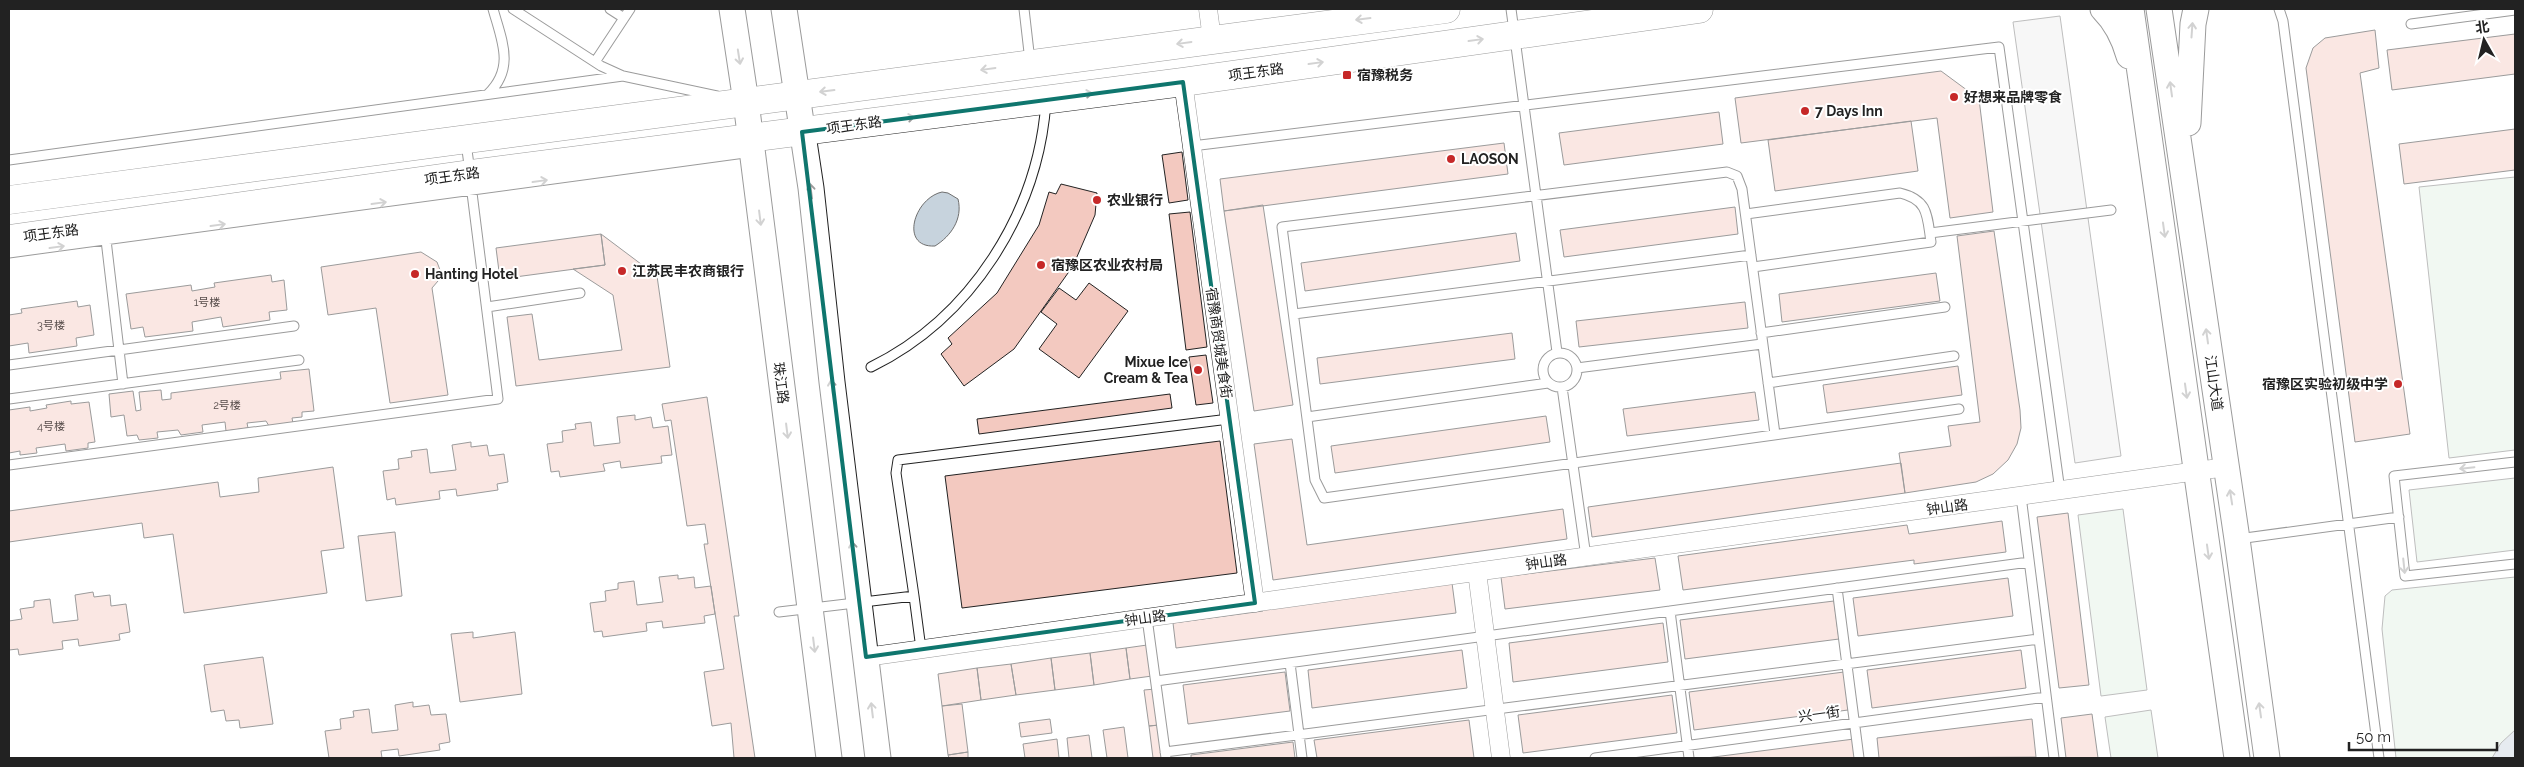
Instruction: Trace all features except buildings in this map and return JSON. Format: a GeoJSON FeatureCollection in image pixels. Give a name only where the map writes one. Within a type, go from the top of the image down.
{"type":"FeatureCollection","features":[{"type":"Feature","properties":{"kind":"main road","name":"珠江路"},"geometry":{"type":"LineString","coordinates":[[732,9],[755,147],[829,758]]}},
{"type":"Feature","properties":{"kind":"main road"},"geometry":{"type":"LineString","coordinates":[[784,9],[860,602],[878,758]]}},
{"type":"Feature","properties":{"kind":"main road"},"geometry":{"type":"LineString","coordinates":[[9,200],[1446,9]]}},
{"type":"Feature","properties":{"kind":"main road","name":"项王东路"},"geometry":{"type":"LineString","coordinates":[[9,239],[800,141],[1046,99],[1183,82],[1513,21],[1699,9]]}},
{"type":"Feature","properties":{"kind":"main road"},"geometry":{"type":"LineString","coordinates":[[2103,9],[2112,18],[2126,44],[2158,190]]}},
{"type":"Feature","properties":{"kind":"main road","name":"江山大道"},"geometry":{"type":"LineString","coordinates":[[2131,9],[2237,758]]}},
{"type":"Feature","properties":{"kind":"main road","name":"江山大道"},"geometry":{"type":"LineString","coordinates":[[2159,9],[2237,539],[2267,758]]}},
{"type":"Feature","properties":{"kind":"main road"},"geometry":{"type":"LineString","coordinates":[[2185,183],[2192,24],[2196,9]]}},
{"type":"Feature","properties":{"kind":"street"},"geometry":{"type":"LineString","coordinates":[[1208,9],[1212,39]]}},
{"type":"Feature","properties":{"kind":"street","name":"宿豫商贸城美食街"},"geometry":{"type":"LineString","coordinates":[[1183,82],[1255,603]]}},
{"type":"Feature","properties":{"kind":"street","name":"钟山路"},"geometry":{"type":"LineString","coordinates":[[866,657],[2226,467]]}},
{"type":"Feature","properties":{"kind":"street"},"geometry":{"type":"LineString","coordinates":[[1476,572],[1501,758]]}},
{"type":"Feature","properties":{"kind":"lane"},"geometry":{"type":"LineString","coordinates":[[488,94],[498,85],[503,75],[504,59],[493,9]]}},
{"type":"Feature","properties":{"kind":"lane"},"geometry":{"type":"LineString","coordinates":[[513,9],[595,62],[623,76],[746,102]]}},
{"type":"Feature","properties":{"kind":"lane"},"geometry":{"type":"LineString","coordinates":[[610,9],[624,18]]}},
{"type":"Feature","properties":{"kind":"lane"},"geometry":{"type":"LineString","coordinates":[[595,62],[630,9]]}},
{"type":"Feature","properties":{"kind":"lane"},"geometry":{"type":"LineString","coordinates":[[1024,9],[1030,63]]}},
{"type":"Feature","properties":{"kind":"lane"},"geometry":{"type":"LineString","coordinates":[[2278,9],[2282,20],[2347,524],[2380,758]]}},
{"type":"Feature","properties":{"kind":"lane"},"geometry":{"type":"LineString","coordinates":[[2410,24],[2515,10]]}},
{"type":"Feature","properties":{"kind":"lane"},"geometry":{"type":"LineString","coordinates":[[1513,21],[1557,352]]}},
{"type":"Feature","properties":{"kind":"lane"},"geometry":{"type":"LineString","coordinates":[[1192,146],[1999,46],[2060,491]]}},
{"type":"Feature","properties":{"kind":"lane"},"geometry":{"type":"LineString","coordinates":[[9,160],[623,76]]}},
{"type":"Feature","properties":{"kind":"lane"},"geometry":{"type":"LineString","coordinates":[[871,367],[915,342],[941,321],[982,274],[996,253],[1022,202],[1036,164],[1046,99]]}},
{"type":"Feature","properties":{"kind":"lane"},"geometry":{"type":"LineString","coordinates":[[9,465],[498,399],[466,140]]}},
{"type":"Feature","properties":{"kind":"lane"},"geometry":{"type":"LineString","coordinates":[[1775,434],[1746,214],[1742,189],[1737,176],[1727,172],[1282,227],[1315,480],[1324,498],[1959,409]]}},
{"type":"Feature","properties":{"kind":"lane"},"geometry":{"type":"LineString","coordinates":[[9,253],[106,240],[471,182]]}},
{"type":"Feature","properties":{"kind":"lane"},"geometry":{"type":"LineString","coordinates":[[1746,214],[1900,193],[1913,196],[1921,202],[1928,217],[1931,242],[1753,267]]}},
{"type":"Feature","properties":{"kind":"lane"},"geometry":{"type":"LineString","coordinates":[[1930,233],[2111,210]]}},
{"type":"Feature","properties":{"kind":"lane"},"geometry":{"type":"LineString","coordinates":[[106,240],[123,384]]}},
{"type":"Feature","properties":{"kind":"lane"},"geometry":{"type":"LineString","coordinates":[[1294,314],[1751,256]]}},
{"type":"Feature","properties":{"kind":"lane"},"geometry":{"type":"LineString","coordinates":[[487,306],[580,293]]}},
{"type":"Feature","properties":{"kind":"lane"},"geometry":{"type":"LineString","coordinates":[[1761,333],[1945,307]]}},
{"type":"Feature","properties":{"kind":"lane"},"geometry":{"type":"LineString","coordinates":[[9,365],[294,326]]}},
{"type":"Feature","properties":{"kind":"lane"},"geometry":{"type":"LineString","coordinates":[[1577,368],[1762,344]]}},
{"type":"Feature","properties":{"kind":"lane"},"geometry":{"type":"LineString","coordinates":[[1307,417],[1548,383],[1562,387],[1574,379],[1577,368],[1573,358],[1557,352]]}},
{"type":"Feature","properties":{"kind":"lane"},"geometry":{"type":"LineString","coordinates":[[1548,383],[1542,368],[1547,358],[1557,352]]}},
{"type":"Feature","properties":{"kind":"lane"},"geometry":{"type":"LineString","coordinates":[[1768,383],[1954,356]]}},
{"type":"Feature","properties":{"kind":"lane"},"geometry":{"type":"LineString","coordinates":[[9,399],[299,360]]}},
{"type":"Feature","properties":{"kind":"lane"},"geometry":{"type":"LineString","coordinates":[[1562,387],[1586,557]]}},
{"type":"Feature","properties":{"kind":"lane"},"geometry":{"type":"LineString","coordinates":[[922,649],[896,473],[898,460],[1230,419]]}},
{"type":"Feature","properties":{"kind":"lane"},"geometry":{"type":"LineString","coordinates":[[2515,462],[2394,476],[2405,576],[2515,564]]}},
{"type":"Feature","properties":{"kind":"lane"},"geometry":{"type":"LineString","coordinates":[[2021,496],[2054,758]]}},
{"type":"Feature","properties":{"kind":"lane"},"geometry":{"type":"LineString","coordinates":[[2237,539],[2398,517]]}},
{"type":"Feature","properties":{"kind":"lane"},"geometry":{"type":"LineString","coordinates":[[1156,681],[2029,562]]}},
{"type":"Feature","properties":{"kind":"lane"},"geometry":{"type":"LineString","coordinates":[[1836,588],[1859,758]]}},
{"type":"Feature","properties":{"kind":"lane"},"geometry":{"type":"LineString","coordinates":[[779,612],[914,596]]}},
{"type":"Feature","properties":{"kind":"lane"},"geometry":{"type":"LineString","coordinates":[[1670,611],[1689,758]]}},
{"type":"Feature","properties":{"kind":"lane"},"geometry":{"type":"LineString","coordinates":[[1147,618],[1166,755],[1299,734],[2039,639]]}},
{"type":"Feature","properties":{"kind":"lane"},"geometry":{"type":"LineString","coordinates":[[1290,663],[1302,758]]}},
{"type":"Feature","properties":{"kind":"lane","name":"兴一街"},"geometry":{"type":"LineString","coordinates":[[1595,758],[2046,697]]}},
{"type":"Feature","properties":{"kind":"highlighted area"},"geometry":{"type":"Polygon","coordinates":[[[1183,82],[1255,603],[866,657],[802,132],[1183,82]]]}},
{"type":"Feature","properties":{"kind":"green space"},"geometry":{"type":"Polygon","coordinates":[[[2515,177],[2515,450],[2449,458],[2419,187],[2515,177]]]}},
{"type":"Feature","properties":{"kind":"green space"},"geometry":{"type":"Polygon","coordinates":[[[2515,478],[2515,550],[2417,562],[2409,490],[2515,478]]]}},
{"type":"Feature","properties":{"kind":"green space"},"geometry":{"type":"Polygon","coordinates":[[[2123,509],[2147,690],[2101,696],[2078,515],[2123,509]]]}},
{"type":"Feature","properties":{"kind":"green space"},"geometry":{"type":"Polygon","coordinates":[[[2515,577],[2515,758],[2396,758],[2382,629],[2385,596],[2392,590],[2515,577]]]}},
{"type":"Feature","properties":{"kind":"green space"},"geometry":{"type":"Polygon","coordinates":[[[2151,710],[2158,758],[2111,758],[2105,717],[2151,710]]]}},
{"type":"Feature","properties":{"kind":"shaded area"},"geometry":{"type":"Polygon","coordinates":[[[2060,16],[2121,456],[2075,463],[2013,22],[2060,16]]]}},
{"type":"Feature","properties":{"kind":"shaded area"},"geometry":{"type":"Polygon","coordinates":[[[942,192],[958,199],[959,213],[957,220],[951,232],[941,242],[935,246],[924,245],[917,239],[914,231],[918,212],[932,196],[942,192]]]}},
{"type":"Feature","properties":{"kind":"shaded area"},"geometry":{"type":"Polygon","coordinates":[[[2515,730],[2515,758],[2492,758],[2501,743],[2515,730]]]}},
{"type":"Feature","properties":{"kind":"place","name":"宿豫税务"},"geometry":{"type":"Point","coordinates":[1347,75]}},
{"type":"Feature","properties":{"kind":"place","name":"好想来品牌零食"},"geometry":{"type":"Point","coordinates":[1954,97]}},
{"type":"Feature","properties":{"kind":"place","name":"7 Days Inn"},"geometry":{"type":"Point","coordinates":[1805,111]}},
{"type":"Feature","properties":{"kind":"place","name":"LAOSON"},"geometry":{"type":"Point","coordinates":[1451,159]}},
{"type":"Feature","properties":{"kind":"place","name":"农业银行"},"geometry":{"type":"Point","coordinates":[1097,200]}},
{"type":"Feature","properties":{"kind":"place","name":"宿豫区农业农村局"},"geometry":{"type":"Point","coordinates":[1041,265]}},
{"type":"Feature","properties":{"kind":"place","name":"江苏民丰农商银行"},"geometry":{"type":"Point","coordinates":[622,271]}},
{"type":"Feature","properties":{"kind":"place","name":"Hanting Hotel"},"geometry":{"type":"Point","coordinates":[415,274]}},
{"type":"Feature","properties":{"kind":"place","name":"Mixue Ice Cream & Tea"},"geometry":{"type":"Point","coordinates":[1198,370]}},
{"type":"Feature","properties":{"kind":"place","name":"宿豫区实验初级中学"},"geometry":{"type":"Point","coordinates":[2398,384]}}]}
